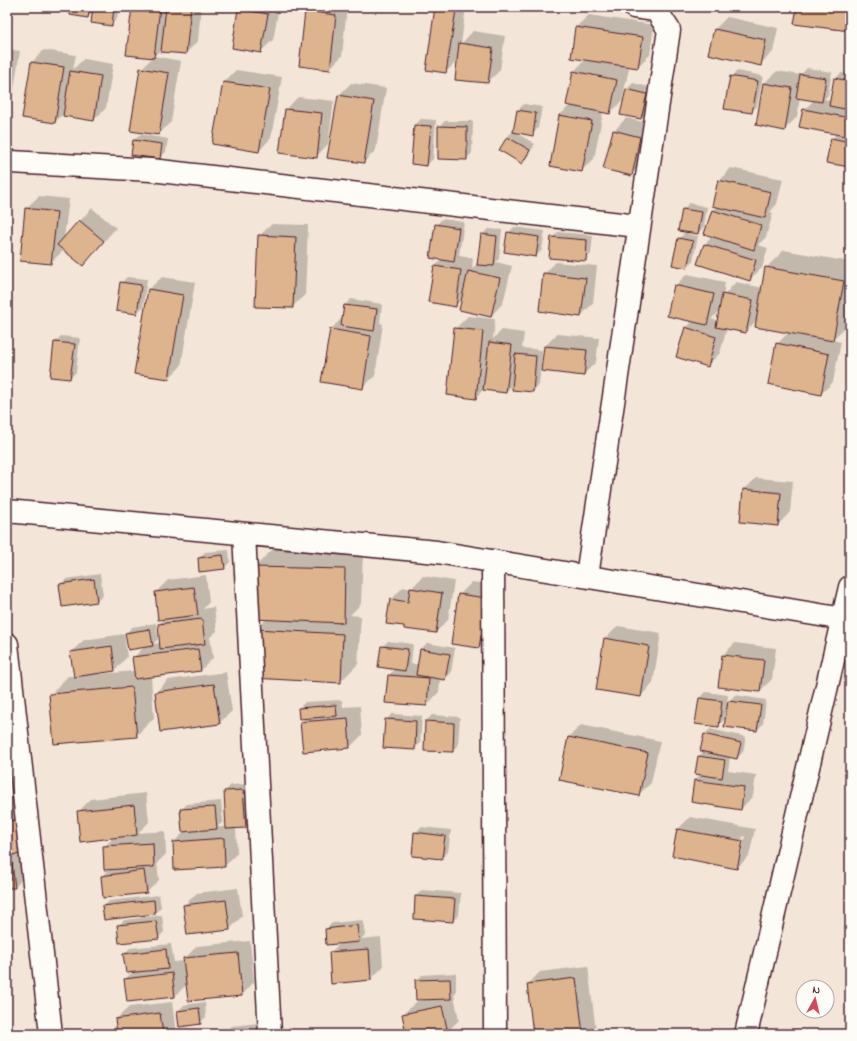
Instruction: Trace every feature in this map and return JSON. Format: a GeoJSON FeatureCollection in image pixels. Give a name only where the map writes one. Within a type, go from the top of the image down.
{"type":"FeatureCollection","features":[{"type":"Feature","properties":{"kind":"street"},"geometry":{"type":"LineString","coordinates":[[587,576],[638,226],[669,30],[656,10],[634,7]]}},
{"type":"Feature","properties":{"kind":"street"},"geometry":{"type":"LineString","coordinates":[[11,162],[151,170],[638,226]]}},
{"type":"Feature","properties":{"kind":"street"},"geometry":{"type":"LineString","coordinates":[[7,511],[437,552],[847,619]]}},
{"type":"Feature","properties":{"kind":"street"},"geometry":{"type":"LineString","coordinates":[[244,534],[270,1034]]}},
{"type":"Feature","properties":{"kind":"street"},"geometry":{"type":"LineString","coordinates":[[493,561],[495,1034]]}},
{"type":"Feature","properties":{"kind":"street"},"geometry":{"type":"LineString","coordinates":[[746,1034],[847,619],[850,587]]}},
{"type":"Feature","properties":{"kind":"street"},"geometry":{"type":"LineString","coordinates":[[7,644],[51,1034]]}},
{"type":"Feature","properties":{"kind":"building"},"geometry":{"type":"Polygon","coordinates":[[[71,7],[90,7],[88,18],[70,15],[71,7]]]}},
{"type":"Feature","properties":{"kind":"building"},"geometry":{"type":"Polygon","coordinates":[[[93,7],[114,7],[112,26],[91,23],[93,7]]]}},
{"type":"Feature","properties":{"kind":"building"},"geometry":{"type":"Polygon","coordinates":[[[132,7],[160,7],[154,58],[126,55],[132,7]]]}},
{"type":"Feature","properties":{"kind":"building"},"geometry":{"type":"Polygon","coordinates":[[[166,7],[191,7],[186,54],[161,52],[166,7]]]}},
{"type":"Feature","properties":{"kind":"building"},"geometry":{"type":"Polygon","coordinates":[[[435,7],[456,10],[446,73],[426,70],[435,7]]]}},
{"type":"Feature","properties":{"kind":"building"},"geometry":{"type":"Polygon","coordinates":[[[797,7],[850,7],[850,31],[794,24],[797,7]]]}},
{"type":"Feature","properties":{"kind":"building"},"geometry":{"type":"Polygon","coordinates":[[[238,9],[268,14],[261,53],[232,48],[238,9]]]}},
{"type":"Feature","properties":{"kind":"building"},"geometry":{"type":"Polygon","coordinates":[[[305,11],[336,15],[330,70],[299,66],[305,11]]]}},
{"type":"Feature","properties":{"kind":"building"},"geometry":{"type":"Polygon","coordinates":[[[575,27],[643,37],[638,68],[571,58],[575,27]]]}},
{"type":"Feature","properties":{"kind":"building"},"geometry":{"type":"Polygon","coordinates":[[[714,29],[766,40],[761,66],[708,54],[714,29]]]}},
{"type":"Feature","properties":{"kind":"building"},"geometry":{"type":"Polygon","coordinates":[[[459,43],[493,48],[488,83],[455,80],[459,43]]]}},
{"type":"Feature","properties":{"kind":"building"},"geometry":{"type":"Polygon","coordinates":[[[31,62],[64,67],[55,123],[22,118],[31,62]]]}},
{"type":"Feature","properties":{"kind":"building"},"geometry":{"type":"Polygon","coordinates":[[[140,68],[169,73],[159,135],[130,131],[140,68]]]}},
{"type":"Feature","properties":{"kind":"building"},"geometry":{"type":"Polygon","coordinates":[[[70,71],[101,76],[94,121],[63,116],[70,71]]]}},
{"type":"Feature","properties":{"kind":"building"},"geometry":{"type":"Polygon","coordinates":[[[573,71],[617,80],[610,114],[566,105],[573,71]]]}},
{"type":"Feature","properties":{"kind":"building"},"geometry":{"type":"Polygon","coordinates":[[[800,74],[826,78],[822,102],[796,98],[800,74]]]}},
{"type":"Feature","properties":{"kind":"building"},"geometry":{"type":"Polygon","coordinates":[[[730,76],[758,81],[752,113],[724,109],[730,76]]]}},
{"type":"Feature","properties":{"kind":"building"},"geometry":{"type":"Polygon","coordinates":[[[834,78],[850,81],[850,110],[829,106],[834,78]]]}},
{"type":"Feature","properties":{"kind":"building"},"geometry":{"type":"Polygon","coordinates":[[[223,82],[270,89],[259,152],[212,144],[223,82]]]}},
{"type":"Feature","properties":{"kind":"building"},"geometry":{"type":"Polygon","coordinates":[[[763,83],[792,88],[785,131],[756,125],[763,83]]]}},
{"type":"Feature","properties":{"kind":"building"},"geometry":{"type":"Polygon","coordinates":[[[626,89],[647,94],[641,119],[620,115],[626,89]]]}},
{"type":"Feature","properties":{"kind":"building"},"geometry":{"type":"Polygon","coordinates":[[[338,95],[374,101],[364,163],[327,158],[338,95]]]}},
{"type":"Feature","properties":{"kind":"building"},"geometry":{"type":"Polygon","coordinates":[[[285,109],[322,113],[317,158],[279,153],[285,109]]]}},
{"type":"Feature","properties":{"kind":"building"},"geometry":{"type":"Polygon","coordinates":[[[803,109],[850,118],[850,137],[799,127],[803,109]]]}},
{"type":"Feature","properties":{"kind":"building"},"geometry":{"type":"Polygon","coordinates":[[[517,110],[536,113],[533,136],[513,132],[517,110]]]}},
{"type":"Feature","properties":{"kind":"building"},"geometry":{"type":"Polygon","coordinates":[[[559,115],[592,121],[582,172],[550,166],[559,115]]]}},
{"type":"Feature","properties":{"kind":"building"},"geometry":{"type":"Polygon","coordinates":[[[414,125],[431,126],[427,166],[411,164],[414,125]]]}},
{"type":"Feature","properties":{"kind":"building"},"geometry":{"type":"Polygon","coordinates":[[[438,126],[467,127],[467,160],[438,159],[438,126]]]}},
{"type":"Feature","properties":{"kind":"building"},"geometry":{"type":"Polygon","coordinates":[[[613,130],[640,137],[632,176],[603,169],[613,130]]]}},
{"type":"Feature","properties":{"kind":"building"},"geometry":{"type":"Polygon","coordinates":[[[507,137],[530,150],[522,164],[499,150],[507,137]]]}},
{"type":"Feature","properties":{"kind":"building"},"geometry":{"type":"Polygon","coordinates":[[[831,138],[850,142],[850,167],[826,163],[831,138]]]}},
{"type":"Feature","properties":{"kind":"building"},"geometry":{"type":"Polygon","coordinates":[[[133,140],[162,144],[160,159],[131,155],[133,140]]]}},
{"type":"Feature","properties":{"kind":"building"},"geometry":{"type":"Polygon","coordinates":[[[718,180],[771,192],[765,218],[712,206],[718,180]]]}},
{"type":"Feature","properties":{"kind":"building"},"geometry":{"type":"Polygon","coordinates":[[[25,208],[57,212],[51,264],[20,261],[25,208]]]}},
{"type":"Feature","properties":{"kind":"building"},"geometry":{"type":"Polygon","coordinates":[[[682,209],[702,212],[698,234],[678,231],[682,209]]]}},
{"type":"Feature","properties":{"kind":"building"},"geometry":{"type":"Polygon","coordinates":[[[712,210],[761,225],[754,250],[704,234],[712,210]]]}},
{"type":"Feature","properties":{"kind":"building"},"geometry":{"type":"Polygon","coordinates":[[[79,220],[104,241],[83,266],[57,245],[79,220]]]}},
{"type":"Feature","properties":{"kind":"building"},"geometry":{"type":"Polygon","coordinates":[[[435,224],[459,228],[454,262],[430,258],[435,224]]]}},
{"type":"Feature","properties":{"kind":"building"},"geometry":{"type":"Polygon","coordinates":[[[507,232],[539,237],[536,257],[504,252],[507,232]]]}},
{"type":"Feature","properties":{"kind":"building"},"geometry":{"type":"Polygon","coordinates":[[[481,234],[497,236],[494,266],[477,265],[481,234]]]}},
{"type":"Feature","properties":{"kind":"building"},"geometry":{"type":"Polygon","coordinates":[[[258,235],[296,237],[293,308],[255,307],[258,235]]]}},
{"type":"Feature","properties":{"kind":"building"},"geometry":{"type":"Polygon","coordinates":[[[551,237],[587,240],[586,261],[549,258],[551,237]]]}},
{"type":"Feature","properties":{"kind":"building"},"geometry":{"type":"Polygon","coordinates":[[[678,238],[693,241],[687,268],[672,265],[678,238]]]}},
{"type":"Feature","properties":{"kind":"building"},"geometry":{"type":"Polygon","coordinates":[[[704,244],[756,260],[750,281],[697,264],[704,244]]]}},
{"type":"Feature","properties":{"kind":"building"},"geometry":{"type":"Polygon","coordinates":[[[434,266],[461,270],[456,307],[428,302],[434,266]]]}},
{"type":"Feature","properties":{"kind":"building"},"geometry":{"type":"Polygon","coordinates":[[[765,267],[844,281],[833,341],[755,327],[765,267]]]}},
{"type":"Feature","properties":{"kind":"building"},"geometry":{"type":"Polygon","coordinates":[[[468,271],[500,278],[491,317],[459,310],[468,271]]]}},
{"type":"Feature","properties":{"kind":"building"},"geometry":{"type":"Polygon","coordinates":[[[543,273],[586,278],[581,317],[539,311],[543,273]]]}},
{"type":"Feature","properties":{"kind":"building"},"geometry":{"type":"Polygon","coordinates":[[[120,282],[141,285],[137,314],[116,311],[120,282]]]}},
{"type":"Feature","properties":{"kind":"building"},"geometry":{"type":"Polygon","coordinates":[[[674,285],[714,294],[707,325],[667,316],[674,285]]]}},
{"type":"Feature","properties":{"kind":"building"},"geometry":{"type":"Polygon","coordinates":[[[148,289],[183,295],[169,379],[134,374],[148,289]]]}},
{"type":"Feature","properties":{"kind":"building"},"geometry":{"type":"Polygon","coordinates":[[[722,294],[753,300],[746,333],[716,327],[722,294]]]}},
{"type":"Feature","properties":{"kind":"building"},"geometry":{"type":"Polygon","coordinates":[[[344,305],[377,309],[374,331],[341,326],[344,305]]]}},
{"type":"Feature","properties":{"kind":"building"},"geometry":{"type":"Polygon","coordinates":[[[685,327],[716,337],[708,367],[676,357],[685,327]]]}},
{"type":"Feature","properties":{"kind":"building"},"geometry":{"type":"Polygon","coordinates":[[[454,328],[483,331],[476,399],[447,395],[454,328]]]}},
{"type":"Feature","properties":{"kind":"building"},"geometry":{"type":"Polygon","coordinates":[[[330,329],[371,336],[363,389],[321,382],[330,329]]]}},
{"type":"Feature","properties":{"kind":"building"},"geometry":{"type":"Polygon","coordinates":[[[54,342],[75,344],[70,379],[50,377],[54,342]]]}},
{"type":"Feature","properties":{"kind":"building"},"geometry":{"type":"Polygon","coordinates":[[[489,342],[512,345],[506,393],[483,390],[489,342]]]}},
{"type":"Feature","properties":{"kind":"building"},"geometry":{"type":"Polygon","coordinates":[[[776,343],[829,354],[821,395],[768,384],[776,343]]]}},
{"type":"Feature","properties":{"kind":"building"},"geometry":{"type":"Polygon","coordinates":[[[544,346],[587,350],[584,376],[541,371],[544,346]]]}},
{"type":"Feature","properties":{"kind":"building"},"geometry":{"type":"Polygon","coordinates":[[[515,354],[536,356],[533,392],[512,390],[515,354]]]}},
{"type":"Feature","properties":{"kind":"building"},"geometry":{"type":"Polygon","coordinates":[[[743,489],[781,493],[778,526],[740,522],[743,489]]]}},
{"type":"Feature","properties":{"kind":"building"},"geometry":{"type":"Polygon","coordinates":[[[223,555],[225,569],[199,572],[198,558],[223,555]]]}},
{"type":"Feature","properties":{"kind":"building"},"geometry":{"type":"Polygon","coordinates":[[[254,567],[345,569],[344,623],[253,619],[254,567]]]}},
{"type":"Feature","properties":{"kind":"building"},"geometry":{"type":"Polygon","coordinates":[[[94,579],[97,602],[62,607],[59,584],[94,579]]]}},
{"type":"Feature","properties":{"kind":"building"},"geometry":{"type":"Polygon","coordinates":[[[194,587],[198,615],[158,620],[155,592],[194,587]]]}},
{"type":"Feature","properties":{"kind":"building"},"geometry":{"type":"Polygon","coordinates":[[[410,588],[442,593],[436,633],[404,629],[404,626],[386,624],[390,599],[408,602],[410,588]]]}},
{"type":"Feature","properties":{"kind":"building"},"geometry":{"type":"Polygon","coordinates":[[[458,594],[487,598],[479,648],[451,644],[458,594]]]}},
{"type":"Feature","properties":{"kind":"building"},"geometry":{"type":"Polygon","coordinates":[[[202,619],[205,644],[160,649],[158,624],[202,619]]]}},
{"type":"Feature","properties":{"kind":"building"},"geometry":{"type":"Polygon","coordinates":[[[150,629],[153,646],[128,650],[125,633],[150,629]]]}},
{"type":"Feature","properties":{"kind":"building"},"geometry":{"type":"Polygon","coordinates":[[[255,629],[343,634],[341,683],[253,678],[255,629]]]}},
{"type":"Feature","properties":{"kind":"building"},"geometry":{"type":"Polygon","coordinates":[[[604,638],[649,646],[641,697],[596,690],[604,638]]]}},
{"type":"Feature","properties":{"kind":"building"},"geometry":{"type":"Polygon","coordinates":[[[112,646],[115,671],[74,677],[70,652],[112,646]]]}},
{"type":"Feature","properties":{"kind":"building"},"geometry":{"type":"Polygon","coordinates":[[[381,646],[408,649],[405,671],[378,667],[381,646]]]}},
{"type":"Feature","properties":{"kind":"building"},"geometry":{"type":"Polygon","coordinates":[[[198,649],[201,671],[135,679],[132,657],[198,649]]]}},
{"type":"Feature","properties":{"kind":"building"},"geometry":{"type":"Polygon","coordinates":[[[420,649],[450,654],[445,680],[416,675],[420,649]]]}},
{"type":"Feature","properties":{"kind":"building"},"geometry":{"type":"Polygon","coordinates":[[[722,655],[764,660],[760,692],[718,687],[722,655]]]}},
{"type":"Feature","properties":{"kind":"building"},"geometry":{"type":"Polygon","coordinates":[[[388,675],[429,678],[427,706],[385,703],[388,675]]]}},
{"type":"Feature","properties":{"kind":"building"},"geometry":{"type":"Polygon","coordinates":[[[214,684],[220,724],[160,732],[155,692],[214,684]]]}},
{"type":"Feature","properties":{"kind":"building"},"geometry":{"type":"Polygon","coordinates":[[[132,687],[137,737],[54,744],[49,694],[132,687]]]}},
{"type":"Feature","properties":{"kind":"building"},"geometry":{"type":"Polygon","coordinates":[[[699,698],[722,701],[719,727],[695,724],[699,698]]]}},
{"type":"Feature","properties":{"kind":"building"},"geometry":{"type":"Polygon","coordinates":[[[728,701],[761,705],[757,731],[724,727],[728,701]]]}},
{"type":"Feature","properties":{"kind":"building"},"geometry":{"type":"Polygon","coordinates":[[[336,705],[337,716],[299,719],[298,708],[336,705]]]}},
{"type":"Feature","properties":{"kind":"building"},"geometry":{"type":"Polygon","coordinates":[[[348,718],[350,748],[303,752],[300,722],[348,718]]]}},
{"type":"Feature","properties":{"kind":"building"},"geometry":{"type":"Polygon","coordinates":[[[385,719],[416,721],[415,750],[383,748],[385,719]]]}},
{"type":"Feature","properties":{"kind":"building"},"geometry":{"type":"Polygon","coordinates":[[[425,721],[454,723],[453,752],[424,751],[425,721]]]}},
{"type":"Feature","properties":{"kind":"building"},"geometry":{"type":"Polygon","coordinates":[[[704,734],[741,743],[737,759],[700,751],[704,734]]]}},
{"type":"Feature","properties":{"kind":"building"},"geometry":{"type":"Polygon","coordinates":[[[568,737],[648,753],[639,796],[559,780],[568,737]]]}},
{"type":"Feature","properties":{"kind":"building"},"geometry":{"type":"Polygon","coordinates":[[[698,756],[725,760],[722,778],[695,774],[698,756]]]}},
{"type":"Feature","properties":{"kind":"building"},"geometry":{"type":"Polygon","coordinates":[[[694,780],[744,787],[741,810],[691,802],[694,780]]]}},
{"type":"Feature","properties":{"kind":"building"},"geometry":{"type":"Polygon","coordinates":[[[243,790],[246,828],[226,829],[224,791],[243,790]]]}},
{"type":"Feature","properties":{"kind":"building"},"geometry":{"type":"Polygon","coordinates":[[[134,805],[137,835],[80,842],[77,811],[134,805]]]}},
{"type":"Feature","properties":{"kind":"building"},"geometry":{"type":"Polygon","coordinates":[[[215,807],[217,829],[182,832],[180,809],[215,807]]]}},
{"type":"Feature","properties":{"kind":"building"},"geometry":{"type":"Polygon","coordinates":[[[20,820],[23,854],[7,855],[7,821],[20,820]]]}},
{"type":"Feature","properties":{"kind":"building"},"geometry":{"type":"Polygon","coordinates":[[[677,829],[743,841],[737,869],[672,856],[677,829]]]}},
{"type":"Feature","properties":{"kind":"building"},"geometry":{"type":"Polygon","coordinates":[[[414,832],[445,836],[442,859],[412,856],[414,832]]]}},
{"type":"Feature","properties":{"kind":"building"},"geometry":{"type":"Polygon","coordinates":[[[224,838],[225,867],[174,870],[173,842],[224,838]]]}},
{"type":"Feature","properties":{"kind":"building"},"geometry":{"type":"Polygon","coordinates":[[[153,843],[154,867],[104,870],[103,846],[153,843]]]}},
{"type":"Feature","properties":{"kind":"building"},"geometry":{"type":"Polygon","coordinates":[[[12,863],[15,888],[7,888],[7,864],[12,863]]]}},
{"type":"Feature","properties":{"kind":"building"},"geometry":{"type":"Polygon","coordinates":[[[144,870],[147,893],[103,898],[101,876],[144,870]]]}},
{"type":"Feature","properties":{"kind":"building"},"geometry":{"type":"Polygon","coordinates":[[[415,896],[455,899],[453,922],[414,919],[415,896]]]}},
{"type":"Feature","properties":{"kind":"building"},"geometry":{"type":"Polygon","coordinates":[[[154,900],[155,914],[104,920],[102,906],[154,900]]]}},
{"type":"Feature","properties":{"kind":"building"},"geometry":{"type":"Polygon","coordinates":[[[226,900],[230,930],[187,935],[183,905],[226,900]]]}},
{"type":"Feature","properties":{"kind":"building"},"geometry":{"type":"Polygon","coordinates":[[[156,921],[159,939],[119,943],[117,925],[156,921]]]}},
{"type":"Feature","properties":{"kind":"building"},"geometry":{"type":"Polygon","coordinates":[[[357,925],[359,942],[326,945],[325,929],[357,925]]]}},
{"type":"Feature","properties":{"kind":"building"},"geometry":{"type":"Polygon","coordinates":[[[166,949],[168,969],[126,973],[123,954],[166,949]]]}},
{"type":"Feature","properties":{"kind":"building"},"geometry":{"type":"Polygon","coordinates":[[[369,949],[371,980],[331,984],[329,952],[369,949]]]}},
{"type":"Feature","properties":{"kind":"building"},"geometry":{"type":"Polygon","coordinates":[[[238,953],[242,996],[188,1001],[183,958],[238,953]]]}},
{"type":"Feature","properties":{"kind":"building"},"geometry":{"type":"Polygon","coordinates":[[[172,973],[175,997],[127,1002],[124,979],[172,973]]]}},
{"type":"Feature","properties":{"kind":"building"},"geometry":{"type":"Polygon","coordinates":[[[576,978],[583,1034],[533,1034],[527,984],[576,978]]]}},
{"type":"Feature","properties":{"kind":"building"},"geometry":{"type":"Polygon","coordinates":[[[450,979],[451,999],[416,1000],[415,980],[450,979]]]}},
{"type":"Feature","properties":{"kind":"building"},"geometry":{"type":"Polygon","coordinates":[[[442,1006],[448,1033],[406,1034],[402,1014],[442,1006]]]}},
{"type":"Feature","properties":{"kind":"building"},"geometry":{"type":"Polygon","coordinates":[[[199,1008],[201,1024],[179,1027],[177,1011],[199,1008]]]}},
{"type":"Feature","properties":{"kind":"building"},"geometry":{"type":"Polygon","coordinates":[[[160,1013],[163,1034],[117,1034],[115,1019],[160,1013]]]}}]}
